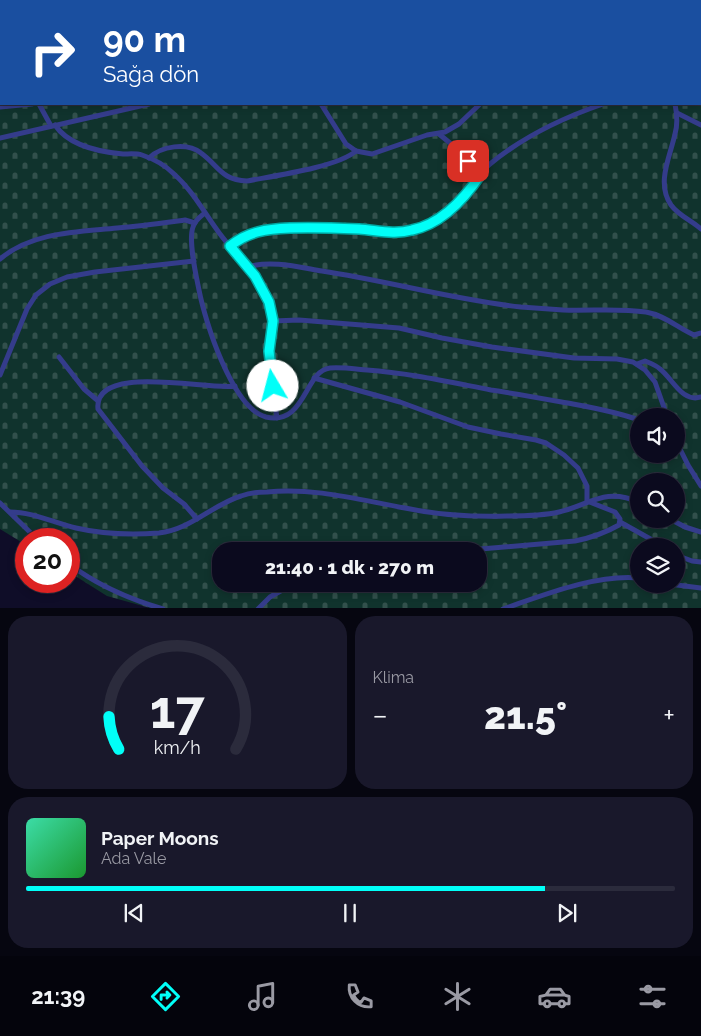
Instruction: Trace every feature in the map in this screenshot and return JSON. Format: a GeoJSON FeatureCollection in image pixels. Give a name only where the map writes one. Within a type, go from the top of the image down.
{"type":"FeatureCollection","features":[{"type":"Feature","properties":{"kind":"lane"},"geometry":{"type":"LineString","coordinates":[[0,107],[21,105]]}},
{"type":"Feature","properties":{"kind":"lane"},"geometry":{"type":"LineString","coordinates":[[40,105],[53,126],[78,143],[110,152],[139,154],[149,158],[175,174],[192,194],[261,286],[267,297],[273,321],[269,351],[277,418]]}},
{"type":"Feature","properties":{"kind":"lane"},"geometry":{"type":"LineString","coordinates":[[0,138],[145,105]]}},
{"type":"Feature","properties":{"kind":"lane"},"geometry":{"type":"LineString","coordinates":[[322,105],[346,144],[356,151],[372,154],[419,137],[439,134],[452,129],[479,105]]}},
{"type":"Feature","properties":{"kind":"lane"},"geometry":{"type":"LineString","coordinates":[[230,246],[250,234],[272,228],[395,232],[413,230],[429,224],[454,206],[470,190],[490,164],[512,148],[536,132],[573,114],[600,105]]}},
{"type":"Feature","properties":{"kind":"lane"},"geometry":{"type":"LineString","coordinates":[[675,105],[677,113],[676,133],[664,175],[665,190],[676,210],[701,229]]}},
{"type":"Feature","properties":{"kind":"lane"},"geometry":{"type":"LineString","coordinates":[[677,113],[701,125]]}},
{"type":"Feature","properties":{"kind":"lane"},"geometry":{"type":"LineString","coordinates":[[439,134],[456,148],[481,174]]}},
{"type":"Feature","properties":{"kind":"lane"},"geometry":{"type":"LineString","coordinates":[[149,158],[166,148],[192,149],[203,154],[222,175],[246,181],[333,163],[349,157],[356,151]]}},
{"type":"Feature","properties":{"kind":"lane"},"geometry":{"type":"LineString","coordinates":[[205,213],[194,223],[191,233],[204,315],[214,344],[230,379],[255,412],[277,418],[288,413],[300,404],[314,378],[328,368],[402,373],[602,410],[630,418]]}},
{"type":"Feature","properties":{"kind":"lane"},"geometry":{"type":"LineString","coordinates":[[0,259],[14,249],[32,241],[72,232],[185,220],[194,223]]}},
{"type":"Feature","properties":{"kind":"lane"},"geometry":{"type":"LineString","coordinates":[[0,375],[27,309],[36,295],[50,284],[67,276],[194,261]]}},
{"type":"Feature","properties":{"kind":"lane"},"geometry":{"type":"LineString","coordinates":[[247,267],[265,264],[296,267],[465,299],[520,306],[564,310],[610,308],[648,312],[664,318],[694,335],[701,333]]}},
{"type":"Feature","properties":{"kind":"lane"},"geometry":{"type":"LineString","coordinates":[[273,321],[299,320],[399,328],[483,345],[574,358],[617,359],[637,364],[645,370],[655,382],[664,408]]}},
{"type":"Feature","properties":{"kind":"lane"},"geometry":{"type":"LineString","coordinates":[[59,357],[84,389],[97,400],[98,409],[142,466],[163,488],[184,504],[197,519]]}},
{"type":"Feature","properties":{"kind":"lane"},"geometry":{"type":"LineString","coordinates":[[637,364],[645,362],[659,368],[685,396],[692,399],[701,397]]}},
{"type":"Feature","properties":{"kind":"lane"},"geometry":{"type":"LineString","coordinates":[[314,378],[400,402],[468,427],[536,440],[546,444],[564,455],[578,468],[587,486],[587,501]]}},
{"type":"Feature","properties":{"kind":"lane"},"geometry":{"type":"LineString","coordinates":[[97,400],[105,390],[127,383],[202,384],[225,388],[235,386]]}},
{"type":"Feature","properties":{"kind":"lane"},"geometry":{"type":"LineString","coordinates":[[685,459],[701,486]]}},
{"type":"Feature","properties":{"kind":"lane"},"geometry":{"type":"LineString","coordinates":[[10,512],[21,512],[64,526],[102,532],[160,533],[181,527],[241,496],[282,490],[312,492],[430,512],[473,516],[547,514],[569,509],[587,501],[610,496],[630,499]]}},
{"type":"Feature","properties":{"kind":"lane"},"geometry":{"type":"LineString","coordinates":[[487,548],[575,541],[619,526],[619,516],[615,512],[587,501]]}},
{"type":"Feature","properties":{"kind":"lane"},"geometry":{"type":"LineString","coordinates":[[0,503],[26,528]]}},
{"type":"Feature","properties":{"kind":"lane"},"geometry":{"type":"LineString","coordinates":[[620,522],[649,538]]}},
{"type":"Feature","properties":{"kind":"lane"},"geometry":{"type":"LineString","coordinates":[[685,526],[701,532]]}},
{"type":"Feature","properties":{"kind":"lane"},"geometry":{"type":"LineString","coordinates":[[685,557],[701,562]]}},
{"type":"Feature","properties":{"kind":"lane"},"geometry":{"type":"LineString","coordinates":[[80,571],[113,590],[163,608]]}},
{"type":"Feature","properties":{"kind":"lane"},"geometry":{"type":"LineString","coordinates":[[503,608],[602,579],[630,577]]}},
{"type":"Feature","properties":{"kind":"lane"},"geometry":{"type":"LineString","coordinates":[[685,586],[701,588]]}},
{"type":"Feature","properties":{"kind":"lane"},"geometry":{"type":"LineString","coordinates":[[258,608],[279,592]]}},
{"type":"Feature","properties":{"kind":"green space"},"geometry":{"type":"Polygon","coordinates":[[[0,105],[701,105],[701,608],[150,608],[107,596],[80,579],[80,528],[15,528],[15,538],[0,529],[0,105]]]}},
{"type":"Feature","properties":{"kind":"route"},"geometry":{"type":"LineString","coordinates":[[273,386],[269,360],[270,331],[273,321],[269,302],[255,276],[230,246],[243,237],[257,231],[272,228],[395,232],[421,228],[454,206],[470,190],[481,174],[468,161]]}}]}
